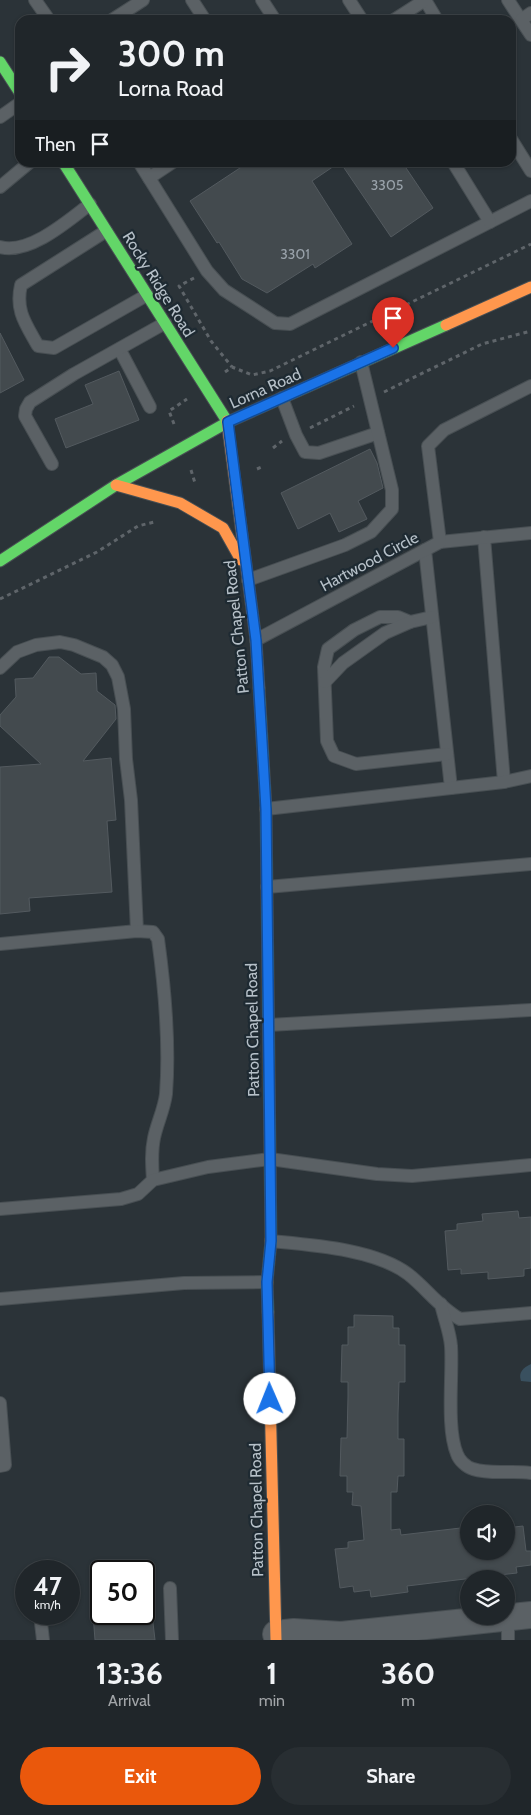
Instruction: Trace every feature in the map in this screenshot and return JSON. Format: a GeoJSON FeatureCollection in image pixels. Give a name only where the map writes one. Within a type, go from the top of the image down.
{"type":"FeatureCollection","features":[{"type":"Feature","properties":{"kind":"main road"},"geometry":{"type":"LineString","coordinates":[[0,62],[15,81]]}},
{"type":"Feature","properties":{"kind":"main road","name":"Rocky Ridge Road"},"geometry":{"type":"LineString","coordinates":[[67,167],[228,422]]}},
{"type":"Feature","properties":{"kind":"main road","name":"Lorna Road"},"geometry":{"type":"LineString","coordinates":[[0,561],[116,485],[228,422],[531,287]]}},
{"type":"Feature","properties":{"kind":"main road","name":"Patton Chapel Road"},"geometry":{"type":"LineString","coordinates":[[228,422],[256,640],[266,809],[271,1241],[267,1282],[276,1637]]}},
{"type":"Feature","properties":{"kind":"main road"},"geometry":{"type":"LineString","coordinates":[[116,485],[180,503],[223,528],[247,574]]}},
{"type":"Feature","properties":{"kind":"street"},"geometry":{"type":"LineString","coordinates":[[276,1637],[294,1632],[341,1635],[516,1624]]}},
{"type":"Feature","properties":{"kind":"lane"},"geometry":{"type":"LineString","coordinates":[[35,0],[46,15]]}},
{"type":"Feature","properties":{"kind":"lane"},"geometry":{"type":"LineString","coordinates":[[129,15],[143,0]]}},
{"type":"Feature","properties":{"kind":"lane"},"geometry":{"type":"LineString","coordinates":[[192,0],[202,15]]}},
{"type":"Feature","properties":{"kind":"lane"},"geometry":{"type":"LineString","coordinates":[[262,0],[272,15]]}},
{"type":"Feature","properties":{"kind":"lane"},"geometry":{"type":"LineString","coordinates":[[349,0],[359,15]]}},
{"type":"Feature","properties":{"kind":"lane"},"geometry":{"type":"LineString","coordinates":[[402,15],[425,0],[434,15]]}},
{"type":"Feature","properties":{"kind":"lane"},"geometry":{"type":"LineString","coordinates":[[508,0],[526,16],[531,35]]}},
{"type":"Feature","properties":{"kind":"lane"},"geometry":{"type":"LineString","coordinates":[[0,117],[15,107]]}},
{"type":"Feature","properties":{"kind":"lane"},"geometry":{"type":"LineString","coordinates":[[516,147],[531,171]]}},
{"type":"Feature","properties":{"kind":"lane"},"geometry":{"type":"LineString","coordinates":[[0,188],[24,167]]}},
{"type":"Feature","properties":{"kind":"lane"},"geometry":{"type":"LineString","coordinates":[[142,167],[207,271],[224,290],[275,322],[290,324],[531,201]]}},
{"type":"Feature","properties":{"kind":"lane"},"geometry":{"type":"LineString","coordinates":[[149,178],[166,167]]}},
{"type":"Feature","properties":{"kind":"lane"},"geometry":{"type":"LineString","coordinates":[[456,167],[490,222]]}},
{"type":"Feature","properties":{"kind":"lane"},"geometry":{"type":"LineString","coordinates":[[0,247],[10,250],[32,243],[62,226],[90,204]]}},
{"type":"Feature","properties":{"kind":"lane"},"geometry":{"type":"LineString","coordinates":[[106,231],[21,285],[18,297],[19,309],[38,346],[54,348],[147,295]]}},
{"type":"Feature","properties":{"kind":"lane"},"geometry":{"type":"LineString","coordinates":[[52,464],[25,416],[30,402],[74,374],[120,350],[165,323]]}},
{"type":"Feature","properties":{"kind":"lane"},"geometry":{"type":"LineString","coordinates":[[120,350],[150,407]]}},
{"type":"Feature","properties":{"kind":"lane"},"geometry":{"type":"LineString","coordinates":[[247,574],[346,545],[371,532],[392,509],[392,490],[361,362]]}},
{"type":"Feature","properties":{"kind":"lane","name":"Hartwood Circle"},"geometry":{"type":"LineString","coordinates":[[256,640],[440,542],[428,446],[444,430],[531,386]]}},
{"type":"Feature","properties":{"kind":"lane"},"geometry":{"type":"LineString","coordinates":[[282,398],[296,435],[305,452],[319,453],[378,434]]}},
{"type":"Feature","properties":{"kind":"lane"},"geometry":{"type":"LineString","coordinates":[[440,542],[531,533]]}},
{"type":"Feature","properties":{"kind":"lane"},"geometry":{"type":"LineString","coordinates":[[484,537],[504,782]]}},
{"type":"Feature","properties":{"kind":"lane"},"geometry":{"type":"LineString","coordinates":[[425,550],[451,788]]}},
{"type":"Feature","properties":{"kind":"lane"},"geometry":{"type":"LineString","coordinates":[[410,622],[398,617],[380,617],[354,630],[328,649],[324,667],[328,741],[334,756],[356,764],[447,754]]}},
{"type":"Feature","properties":{"kind":"lane"},"geometry":{"type":"LineString","coordinates":[[325,682],[343,664],[385,632],[410,622],[432,617]]}},
{"type":"Feature","properties":{"kind":"lane"},"geometry":{"type":"LineString","coordinates":[[0,668],[17,652],[36,645],[60,642],[74,645],[112,664],[118,677],[124,709],[126,759],[132,810],[137,931]]}},
{"type":"Feature","properties":{"kind":"lane"},"geometry":{"type":"LineString","coordinates":[[266,809],[504,782],[531,776]]}},
{"type":"Feature","properties":{"kind":"lane"},"geometry":{"type":"LineString","coordinates":[[267,887],[531,864]]}},
{"type":"Feature","properties":{"kind":"lane"},"geometry":{"type":"LineString","coordinates":[[0,944],[137,931],[153,932],[158,938],[166,996],[167,1082],[165,1106],[154,1136],[151,1159],[153,1180]]}},
{"type":"Feature","properties":{"kind":"lane"},"geometry":{"type":"LineString","coordinates":[[269,1025],[531,1010]]}},
{"type":"Feature","properties":{"kind":"lane"},"geometry":{"type":"LineString","coordinates":[[0,1209],[121,1199],[138,1194],[153,1180],[208,1168],[270,1159],[377,1174],[412,1176],[531,1165]]}},
{"type":"Feature","properties":{"kind":"lane"},"geometry":{"type":"LineString","coordinates":[[271,1241],[340,1249],[371,1258],[407,1274],[450,1313],[460,1319],[531,1313]]}},
{"type":"Feature","properties":{"kind":"lane"},"geometry":{"type":"LineString","coordinates":[[0,1299],[184,1283],[267,1282]]}},
{"type":"Feature","properties":{"kind":"lane"},"geometry":{"type":"LineString","coordinates":[[440,1304],[450,1343],[452,1437],[457,1455],[463,1463],[473,1469],[531,1473]]}},
{"type":"Feature","properties":{"kind":"lane"},"geometry":{"type":"LineString","coordinates":[[0,1403],[6,1465],[0,1466]]}},
{"type":"Feature","properties":{"kind":"lane"},"geometry":{"type":"LineString","coordinates":[[170,1588],[172,1640]]}},
{"type":"Feature","properties":{"kind":"lane"},"geometry":{"type":"LineString","coordinates":[[41,1625],[43,1640]]}},
{"type":"Feature","properties":{"kind":"path"},"geometry":{"type":"LineString","coordinates":[[207,271],[179,286],[211,340],[232,367],[252,375],[270,371],[531,244]]}},
{"type":"Feature","properties":{"kind":"path"},"geometry":{"type":"LineString","coordinates":[[273,448],[482,344],[531,331]]}},
{"type":"Feature","properties":{"kind":"path"},"geometry":{"type":"LineString","coordinates":[[205,386],[232,367]]}},
{"type":"Feature","properties":{"kind":"path"},"geometry":{"type":"LineString","coordinates":[[0,600],[96,552],[138,526],[171,517],[180,503]]}},
{"type":"Feature","properties":{"kind":"water"},"geometry":{"type":"Polygon","coordinates":[[[531,1364],[531,1382],[521,1381],[520,1375],[522,1371],[531,1364]]]}},
{"type":"Feature","properties":{"kind":"building"},"geometry":{"type":"Polygon","coordinates":[[[241,167],[333,167],[312,181],[352,244],[315,268],[313,264],[267,293],[242,279],[190,201],[241,167]]]}},
{"type":"Feature","properties":{"kind":"building"},"geometry":{"type":"Polygon","coordinates":[[[343,167],[405,167],[433,208],[391,237],[343,167]]]}},
{"type":"Feature","properties":{"kind":"building"},"geometry":{"type":"Polygon","coordinates":[[[0,333],[24,380],[0,393],[0,333]]]}},
{"type":"Feature","properties":{"kind":"building"},"geometry":{"type":"Polygon","coordinates":[[[119,371],[139,420],[66,448],[55,419],[93,404],[85,385],[119,371]]]}},
{"type":"Feature","properties":{"kind":"building"},"geometry":{"type":"Polygon","coordinates":[[[370,449],[377,463],[383,488],[358,501],[367,519],[339,532],[330,513],[298,529],[281,493],[370,449]]]}},
{"type":"Feature","properties":{"kind":"building"},"geometry":{"type":"Polygon","coordinates":[[[49,657],[59,657],[81,674],[96,673],[97,691],[115,705],[116,719],[83,761],[111,758],[116,820],[107,821],[112,892],[29,898],[30,911],[0,914],[0,767],[41,764],[0,726],[0,715],[16,697],[15,679],[33,678],[49,657]]]}},
{"type":"Feature","properties":{"kind":"building"},"geometry":{"type":"Polygon","coordinates":[[[518,1211],[519,1218],[531,1217],[531,1268],[524,1269],[524,1276],[488,1279],[488,1272],[461,1274],[461,1269],[448,1270],[445,1231],[457,1230],[457,1224],[483,1221],[482,1214],[518,1211]]]}},
{"type":"Feature","properties":{"kind":"building"},"geometry":{"type":"Polygon","coordinates":[[[354,1315],[393,1316],[393,1328],[399,1328],[399,1345],[405,1345],[405,1382],[399,1382],[398,1414],[398,1439],[404,1439],[404,1476],[398,1476],[397,1492],[391,1492],[391,1530],[400,1529],[401,1535],[460,1528],[460,1560],[515,1560],[515,1527],[523,1526],[526,1551],[531,1551],[531,1565],[516,1567],[517,1573],[515,1573],[515,1570],[460,1570],[460,1580],[407,1586],[408,1592],[371,1597],[370,1590],[354,1592],[353,1586],[340,1588],[335,1549],[348,1548],[348,1542],[364,1540],[361,1506],[352,1505],[353,1492],[347,1492],[347,1476],[340,1476],[341,1438],[347,1438],[348,1397],[348,1382],[341,1382],[342,1345],[348,1345],[348,1327],[354,1327],[354,1315]]]}},
{"type":"Feature","properties":{"kind":"building"},"geometry":{"type":"Polygon","coordinates":[[[94,1625],[153,1625],[155,1640],[95,1640],[94,1625]]]}},
{"type":"Feature","properties":{"kind":"traffic: fast"},"geometry":{"type":"LineString","coordinates":[[0,62],[15,85]]}},
{"type":"Feature","properties":{"kind":"traffic: fast"},"geometry":{"type":"LineString","coordinates":[[66,167],[227,421]]}},
{"type":"Feature","properties":{"kind":"traffic: fast"},"geometry":{"type":"LineString","coordinates":[[0,561],[116,485],[228,422],[446,325]]}},
{"type":"Feature","properties":{"kind":"traffic: fast"},"geometry":{"type":"LineString","coordinates":[[259,688],[266,809],[271,1241],[267,1282],[268,1312]]}},
{"type":"Feature","properties":{"kind":"traffic: slow"},"geometry":{"type":"LineString","coordinates":[[446,325],[531,287]]}},
{"type":"Feature","properties":{"kind":"traffic: slow"},"geometry":{"type":"LineString","coordinates":[[227,421],[256,640],[259,688]]}},
{"type":"Feature","properties":{"kind":"traffic: slow"},"geometry":{"type":"LineString","coordinates":[[116,485],[180,503],[223,528],[241,560]]}},
{"type":"Feature","properties":{"kind":"traffic: slow"},"geometry":{"type":"LineString","coordinates":[[268,1312],[276,1640]]}},
{"type":"Feature","properties":{"kind":"route"},"geometry":{"type":"LineString","coordinates":[[270,1399],[267,1282],[271,1241],[266,809],[256,640],[228,422],[393,348]]}}]}
